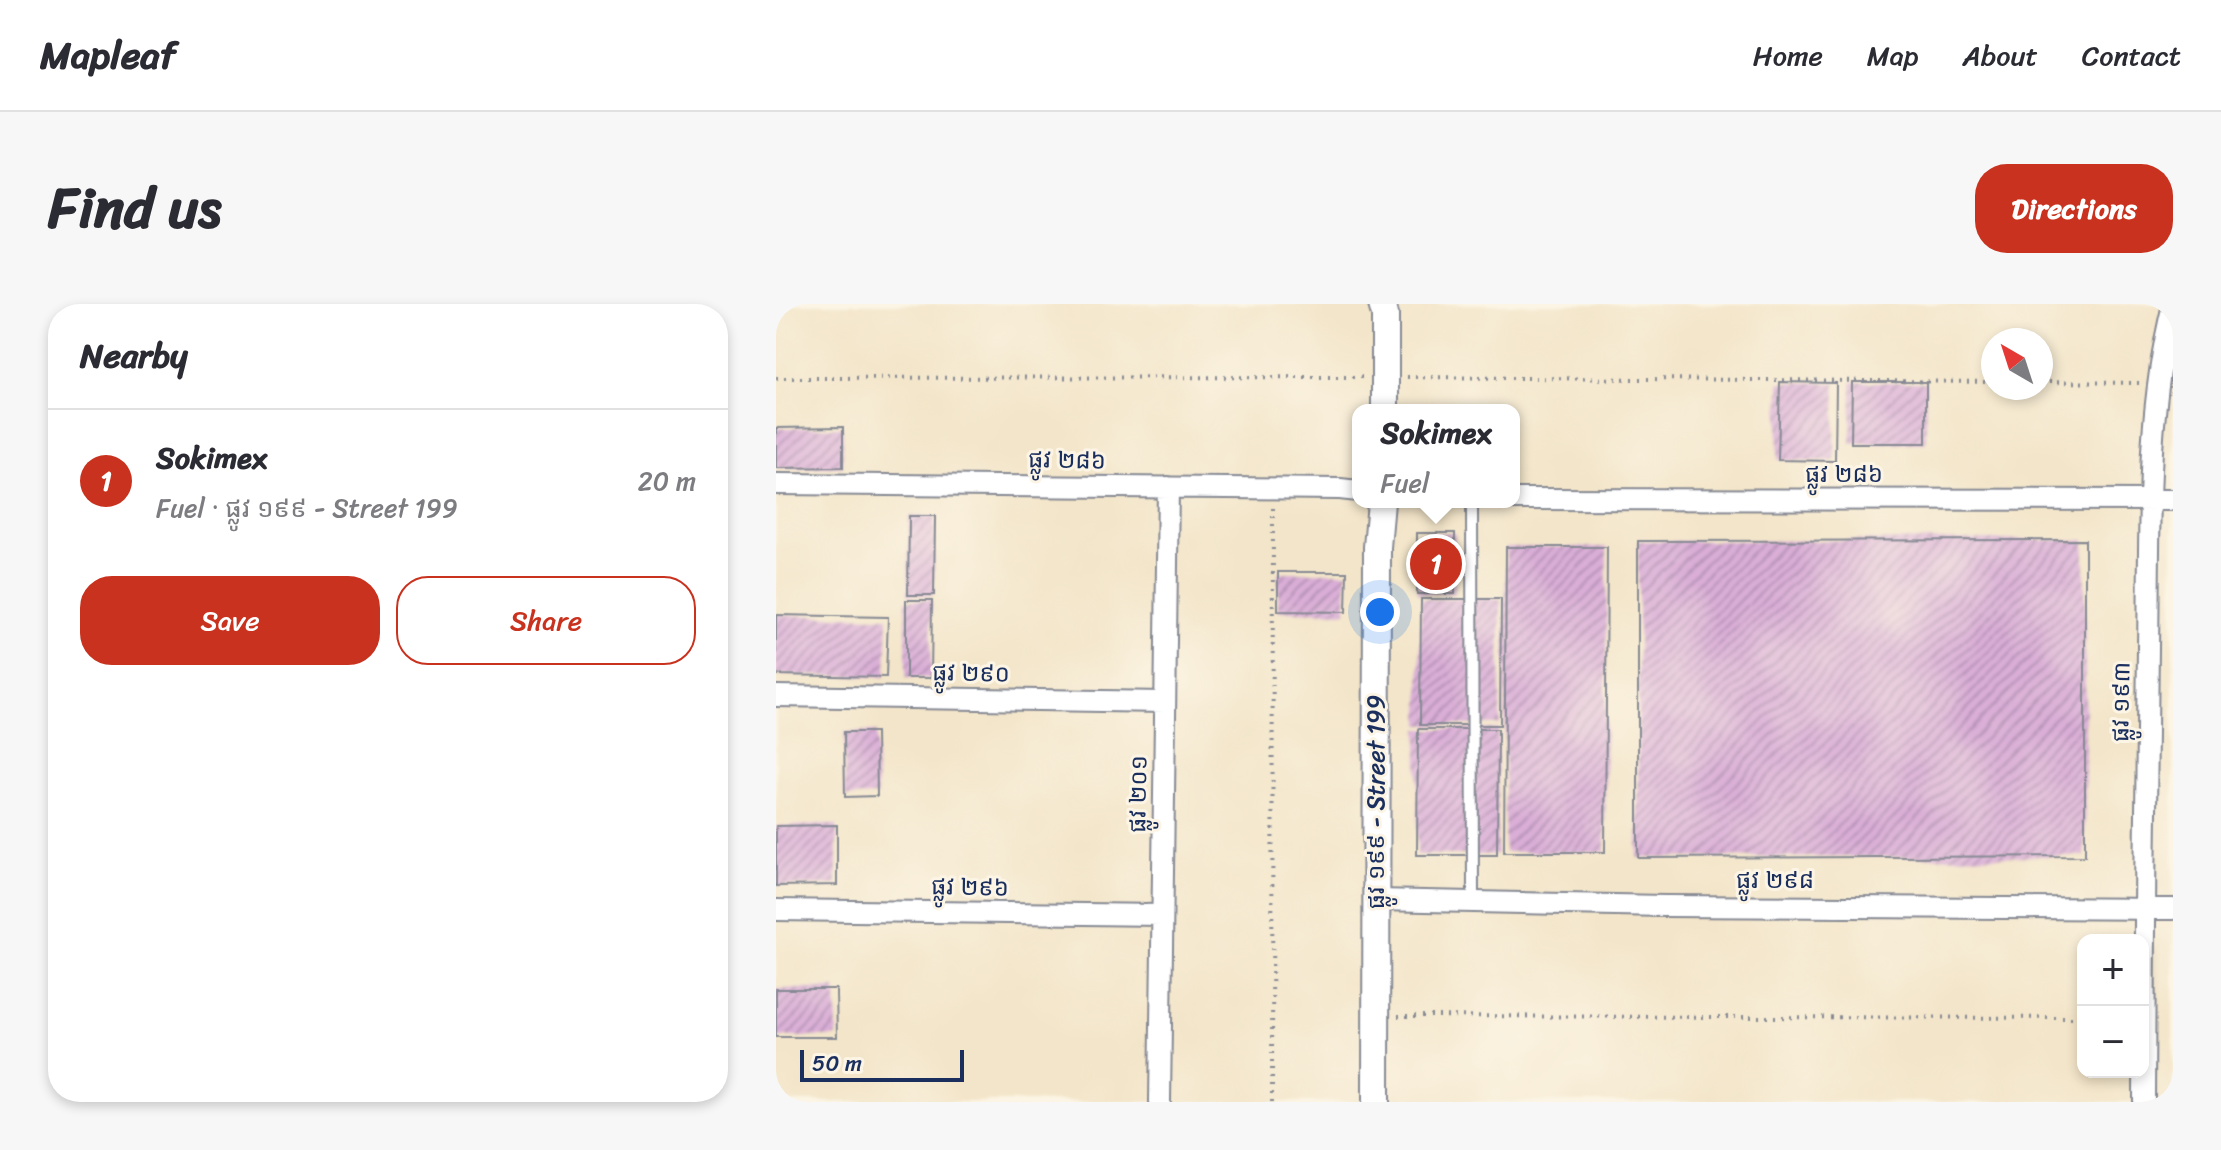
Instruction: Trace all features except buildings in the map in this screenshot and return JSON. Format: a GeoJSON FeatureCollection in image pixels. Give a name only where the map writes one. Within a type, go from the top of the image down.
{"type":"FeatureCollection","features":[{"type":"Feature","properties":{"kind":"street"},"geometry":{"type":"LineString","coordinates":[[1382,304],[1385,315],[1385,404]]}},
{"type":"Feature","properties":{"kind":"street","name":"ផ្លូវ ១៩៣"},"geometry":{"type":"LineString","coordinates":[[2144,1102],[2150,501],[2164,340],[2173,305]]}},
{"type":"Feature","properties":{"kind":"street","name":"ផ្លូវ ២៨៦"},"geometry":{"type":"LineString","coordinates":[[776,484],[1352,491]]}},
{"type":"Feature","properties":{"kind":"street","name":"ផ្លូវ ២០១"},"geometry":{"type":"LineString","coordinates":[[1160,1102],[1168,487]]}},
{"type":"Feature","properties":{"kind":"street","name":"ផ្លូវ ២៨៦"},"geometry":{"type":"LineString","coordinates":[[1520,499],[2173,500]]}},
{"type":"Feature","properties":{"kind":"street","name":"ផ្លូវ ១៩៩ - Street 199"},"geometry":{"type":"LineString","coordinates":[[1376,1102],[1377,547],[1380,508]]}},
{"type":"Feature","properties":{"kind":"street","name":"ផ្លូវ ២៩០"},"geometry":{"type":"LineString","coordinates":[[776,696],[1165,702]]}},
{"type":"Feature","properties":{"kind":"street","name":"ផ្លូវ ២៩៨"},"geometry":{"type":"LineString","coordinates":[[1376,900],[1665,906],[2173,909]]}},
{"type":"Feature","properties":{"kind":"street","name":"ផ្លូវ ២៩៦"},"geometry":{"type":"LineString","coordinates":[[776,910],[1162,915]]}},
{"type":"Feature","properties":{"kind":"lane"},"geometry":{"type":"LineString","coordinates":[[1472,508],[1473,901]]}},
{"type":"Feature","properties":{"kind":"path"},"geometry":{"type":"LineString","coordinates":[[776,378],[1385,377],[1981,382]]}},
{"type":"Feature","properties":{"kind":"path"},"geometry":{"type":"LineString","coordinates":[[2053,382],[2159,383]]}},
{"type":"Feature","properties":{"kind":"path"},"geometry":{"type":"LineString","coordinates":[[1272,1102],[1273,488]]}},
{"type":"Feature","properties":{"kind":"path"},"geometry":{"type":"LineString","coordinates":[[1376,1016],[2077,1018]]}},
{"type":"Feature","properties":{"kind":"place","name":"Sokimex"},"geometry":{"type":"Point","coordinates":[1436,564]}}]}
